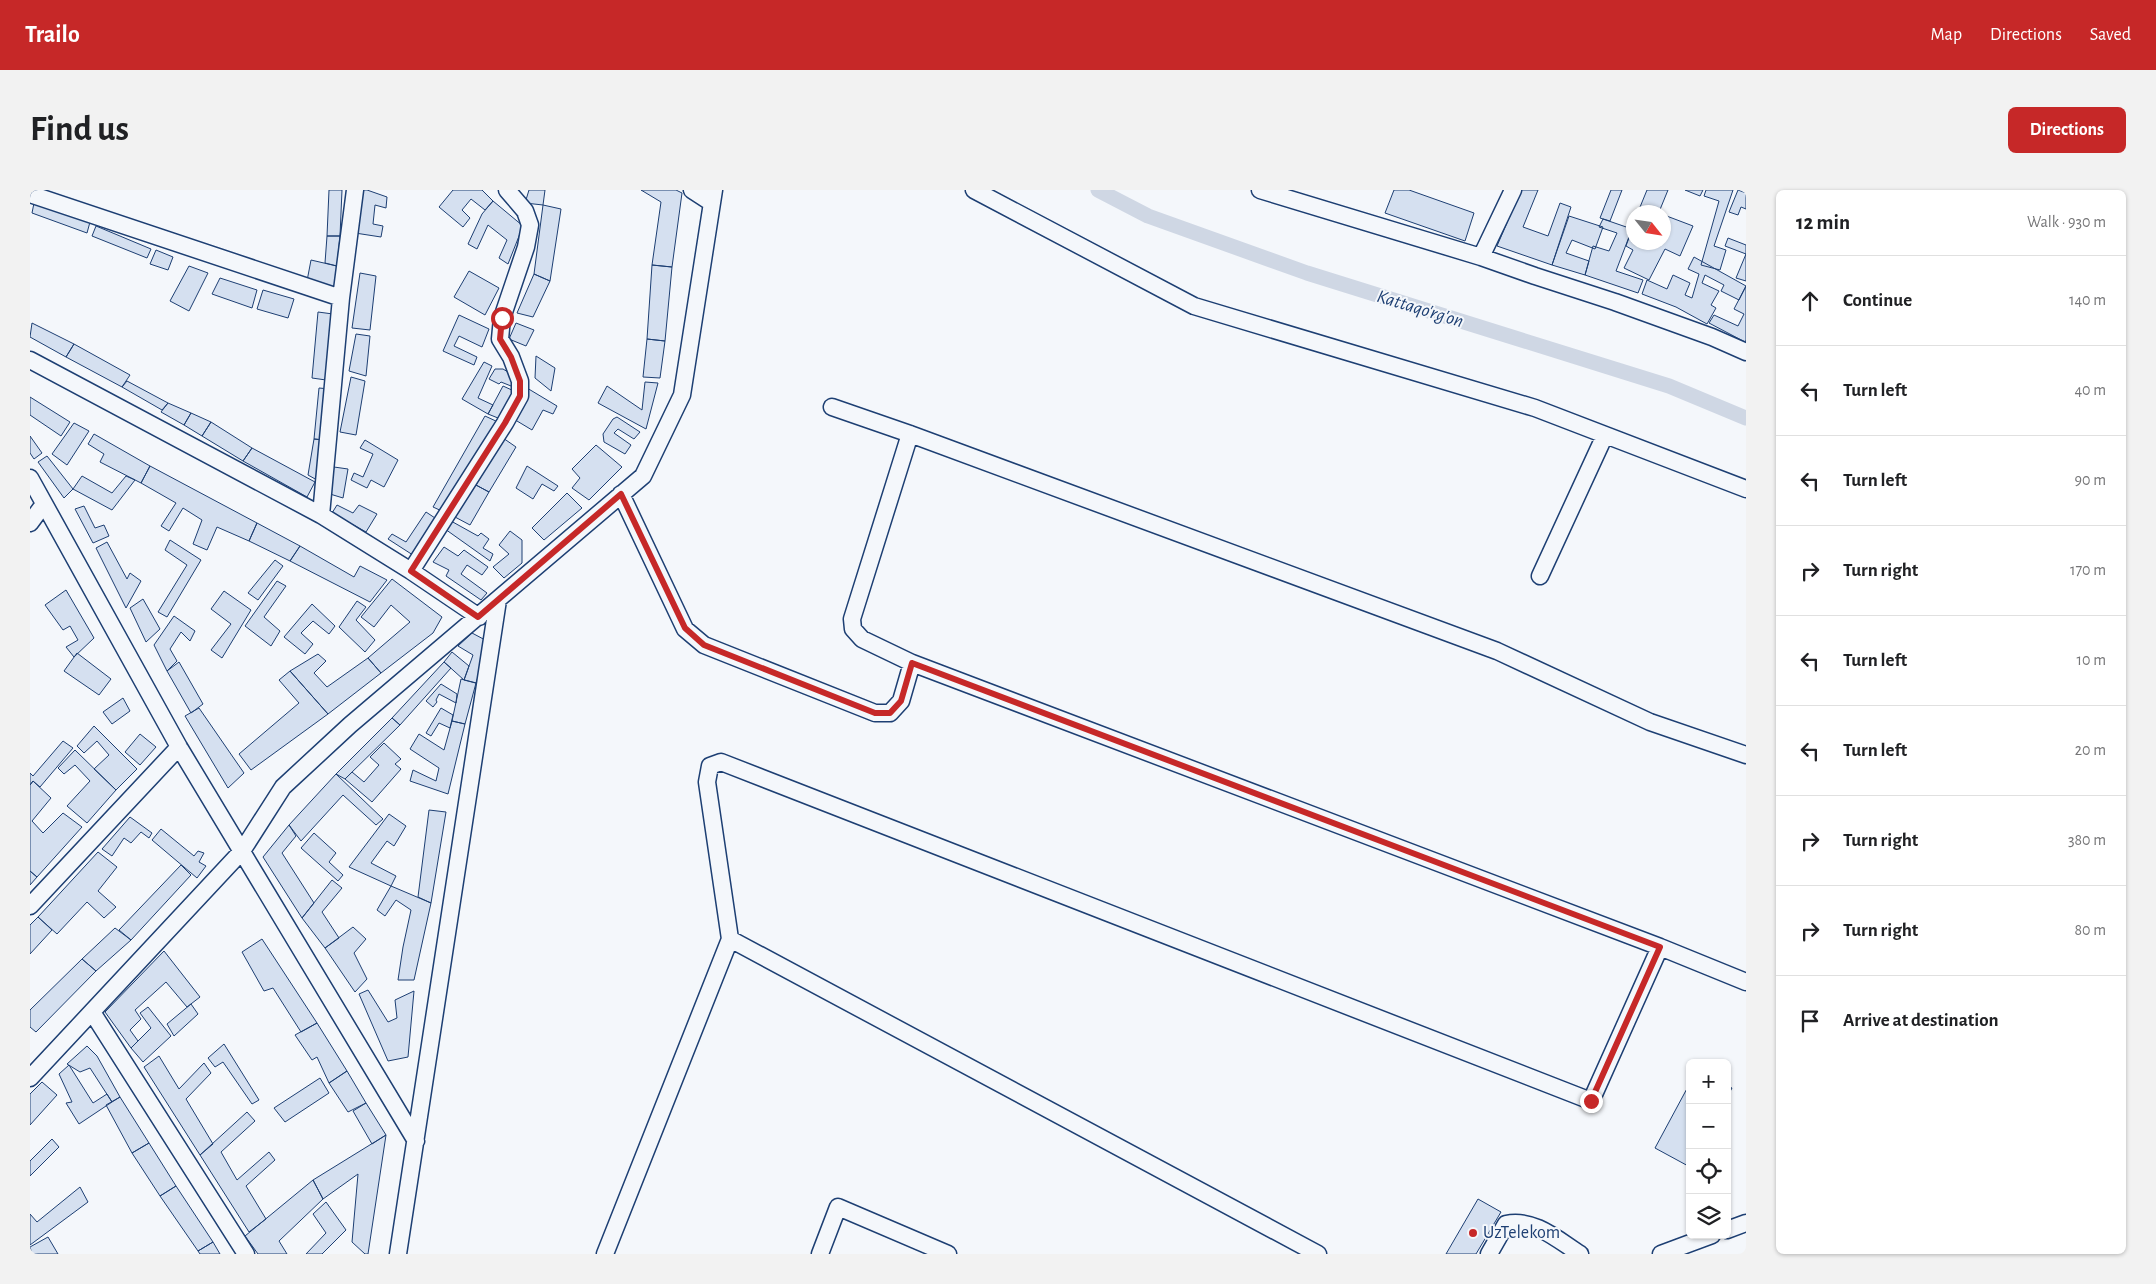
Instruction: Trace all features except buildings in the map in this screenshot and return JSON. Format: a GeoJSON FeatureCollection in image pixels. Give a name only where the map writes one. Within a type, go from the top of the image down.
{"type":"FeatureCollection","features":[{"type":"Feature","properties":{"kind":"street"},"geometry":{"type":"LineString","coordinates":[[321,515],[342,298],[355,190]]}},
{"type":"Feature","properties":{"kind":"street"},"geometry":{"type":"LineString","coordinates":[[411,571],[505,423],[520,396],[520,381],[511,357],[500,339],[502,318],[526,246],[530,225],[525,211],[507,190]]}},
{"type":"Feature","properties":{"kind":"street"},"geometry":{"type":"LineString","coordinates":[[30,1078],[242,851],[283,787],[350,725],[643,476],[682,395],[713,196],[692,190]]}},
{"type":"Feature","properties":{"kind":"street"},"geometry":{"type":"LineString","coordinates":[[974,190],[1194,306],[1535,408],[1746,488]]}},
{"type":"Feature","properties":{"kind":"street"},"geometry":{"type":"LineString","coordinates":[[1260,190],[1481,257],[1624,305],[1712,337],[1746,352]]}},
{"type":"Feature","properties":{"kind":"street"},"geometry":{"type":"LineString","coordinates":[[1481,257],[1513,190]]}},
{"type":"Feature","properties":{"kind":"street"},"geometry":{"type":"LineString","coordinates":[[30,194],[342,298]]}},
{"type":"Feature","properties":{"kind":"street"},"geometry":{"type":"LineString","coordinates":[[30,360],[321,515],[411,571],[478,617]]}},
{"type":"Feature","properties":{"kind":"street"},"geometry":{"type":"LineString","coordinates":[[832,407],[910,434],[1497,651],[1650,722],[1746,755]]}},
{"type":"Feature","properties":{"kind":"street"},"geometry":{"type":"LineString","coordinates":[[910,434],[852,619],[853,629],[862,639],[912,663],[1660,947],[1746,982]]}},
{"type":"Feature","properties":{"kind":"street"},"geometry":{"type":"LineString","coordinates":[[1540,576],[1605,435]]}},
{"type":"Feature","properties":{"kind":"street"},"geometry":{"type":"LineString","coordinates":[[30,478],[179,747],[416,1141]]}},
{"type":"Feature","properties":{"kind":"street"},"geometry":{"type":"LineString","coordinates":[[621,494],[685,628],[704,645],[875,713],[890,713],[901,701],[912,663]]}},
{"type":"Feature","properties":{"kind":"street"},"geometry":{"type":"LineString","coordinates":[[30,522],[44,504]]}},
{"type":"Feature","properties":{"kind":"street"},"geometry":{"type":"LineString","coordinates":[[398,1254],[498,600]]}},
{"type":"Feature","properties":{"kind":"street"},"geometry":{"type":"LineString","coordinates":[[30,906],[179,747]]}},
{"type":"Feature","properties":{"kind":"street"},"geometry":{"type":"LineString","coordinates":[[604,1254],[730,939],[707,782],[710,766],[721,762],[1591,1101],[1660,947]]}},
{"type":"Feature","properties":{"kind":"street"},"geometry":{"type":"LineString","coordinates":[[730,939],[1318,1254]]}},
{"type":"Feature","properties":{"kind":"street"},"geometry":{"type":"LineString","coordinates":[[92,1012],[246,1254]]}},
{"type":"Feature","properties":{"kind":"street"},"geometry":{"type":"LineString","coordinates":[[820,1254],[838,1208],[948,1254]]}},
{"type":"Feature","properties":{"kind":"street"},"geometry":{"type":"LineString","coordinates":[[1489,1254],[1506,1224],[1517,1222],[1536,1226],[1580,1254]]}},
{"type":"Feature","properties":{"kind":"street"},"geometry":{"type":"LineString","coordinates":[[1731,1229],[1746,1223]]}},
{"type":"Feature","properties":{"kind":"street"},"geometry":{"type":"LineString","coordinates":[[1661,1254],[1701,1239]]}},
{"type":"Feature","properties":{"kind":"waterway","name":"Kattaqo'rg'on"},"geometry":{"type":"LineString","coordinates":[[1098,190],[1148,216],[1307,273],[1669,386],[1746,418]]}},
{"type":"Feature","properties":{"kind":"place","name":"UzTelekom"},"geometry":{"type":"Point","coordinates":[1473,1233]}},
{"type":"Feature","properties":{"kind":"route"},"geometry":{"type":"LineString","coordinates":[[502,318],[500,339],[511,357],[520,381],[520,396],[505,423],[411,571],[478,617],[621,494],[685,628],[704,645],[875,713],[890,713],[901,701],[912,663],[1660,947],[1591,1101]]}}]}
